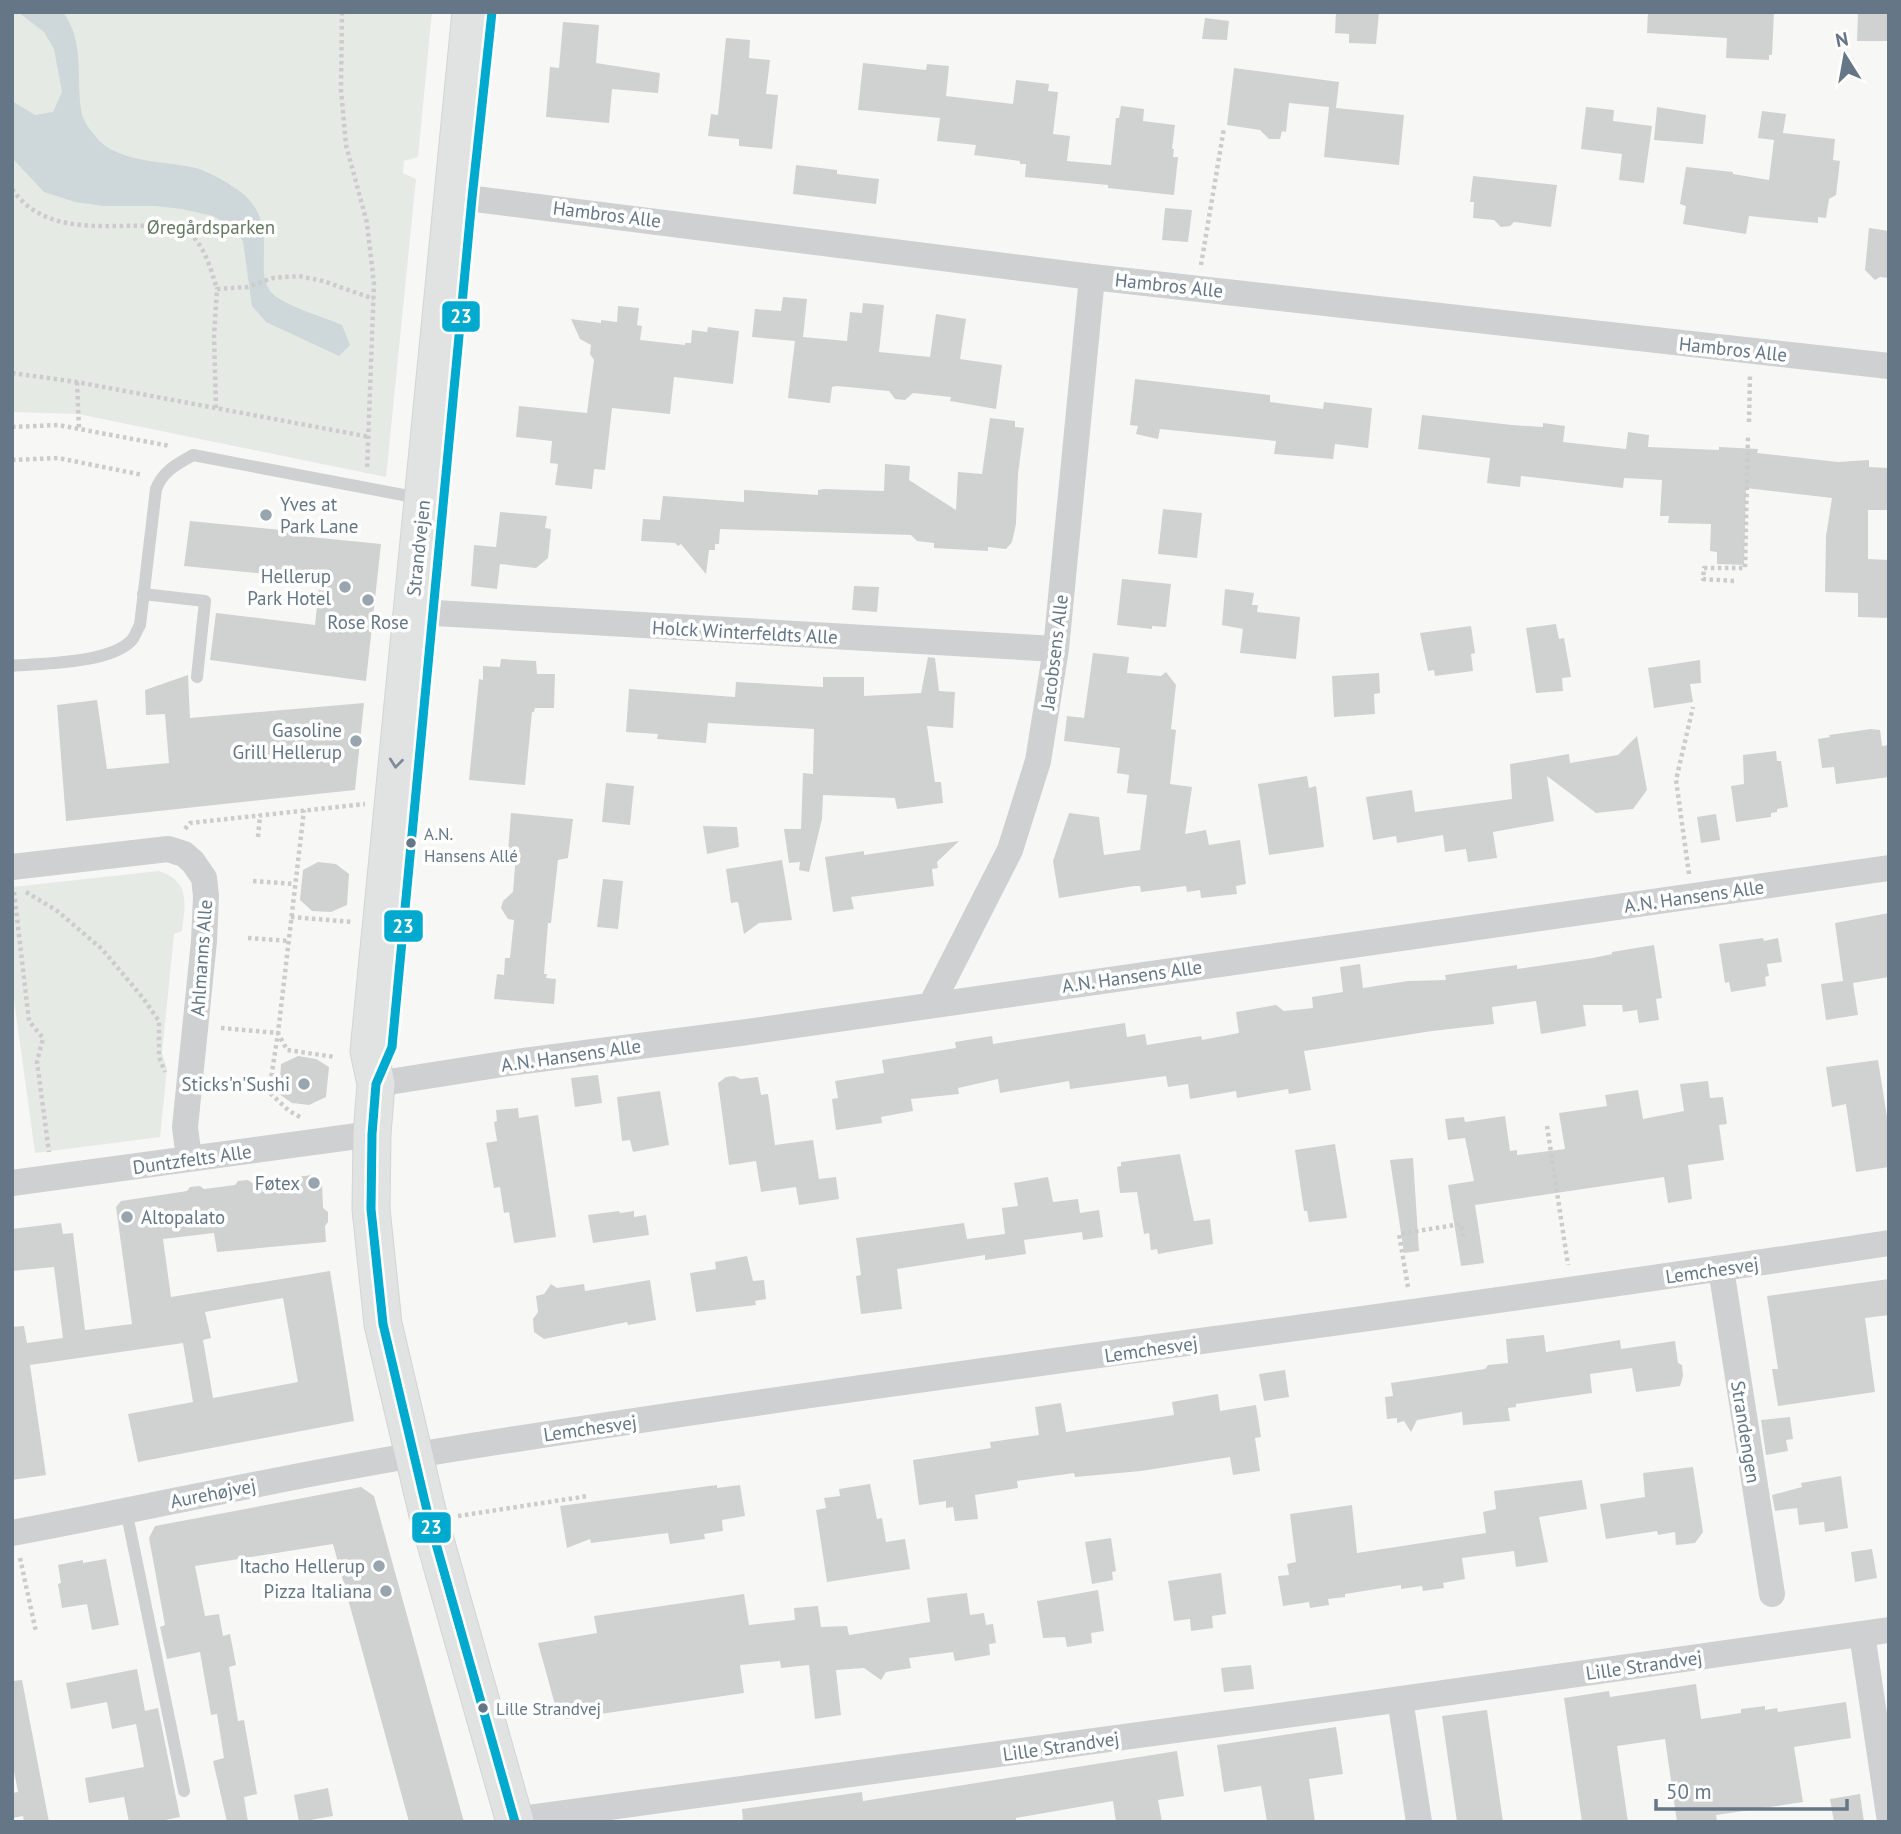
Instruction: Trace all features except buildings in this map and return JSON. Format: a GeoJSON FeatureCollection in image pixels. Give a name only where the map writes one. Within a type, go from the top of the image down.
{"type":"FeatureCollection","features":[{"type":"Feature","properties":{"kind":"main road","name":"Strandvejen"},"geometry":{"type":"LineString","coordinates":[[376,1084],[392,1047],[435,613],[471,12]]}},
{"type":"Feature","properties":{"kind":"main road","name":"Strandvejen"},"geometry":{"type":"LineString","coordinates":[[492,12],[462,197],[423,499],[369,1051],[376,1084],[371,1209],[383,1324],[429,1519],[514,1821]]}},
{"type":"Feature","properties":{"kind":"street","name":"Hambros Alle"},"geometry":{"type":"LineString","coordinates":[[462,197],[1092,276],[1889,366]]}},
{"type":"Feature","properties":{"kind":"street","name":"Jacobsens Alle"},"geometry":{"type":"LineString","coordinates":[[931,1004],[1010,850],[1038,761],[1056,649],[1092,276]]}},
{"type":"Feature","properties":{"kind":"street","name":"Holck Winterfeldts Alle"},"geometry":{"type":"LineString","coordinates":[[435,613],[1056,649]]}},
{"type":"Feature","properties":{"kind":"street"},"geometry":{"type":"LineString","coordinates":[[17,878],[168,849]]}},
{"type":"Feature","properties":{"kind":"street","name":"Ahlmanns Alle"},"geometry":{"type":"LineString","coordinates":[[168,849],[184,854],[193,862],[204,878],[206,896],[185,1127],[189,1159]]}},
{"type":"Feature","properties":{"kind":"street","name":"A.N. Hansens Alle"},"geometry":{"type":"LineString","coordinates":[[376,1084],[1889,868]]}},
{"type":"Feature","properties":{"kind":"street","name":"Duntzfelts Alle"},"geometry":{"type":"LineString","coordinates":[[12,1183],[372,1134]]}},
{"type":"Feature","properties":{"kind":"street","name":"Lemchesvej"},"geometry":{"type":"LineString","coordinates":[[413,1455],[1889,1243]]}},
{"type":"Feature","properties":{"kind":"street","name":"Strandengen"},"geometry":{"type":"LineString","coordinates":[[1721,1269],[1772,1594]]}},
{"type":"Feature","properties":{"kind":"street","name":"Aurehøjvej"},"geometry":{"type":"LineString","coordinates":[[14,1533],[413,1455]]}},
{"type":"Feature","properties":{"kind":"street","name":"Lille Strandvej"},"geometry":{"type":"LineString","coordinates":[[514,1821],[1889,1630]]}},
{"type":"Feature","properties":{"kind":"street"},"geometry":{"type":"LineString","coordinates":[[1861,1634],[1889,1815]]}},
{"type":"Feature","properties":{"kind":"street"},"geometry":{"type":"LineString","coordinates":[[1400,1699],[1419,1822]]}},
{"type":"Feature","properties":{"kind":"lane"},"geometry":{"type":"LineString","coordinates":[[12,666],[102,656],[133,639],[139,625],[153,504],[160,480],[170,468],[193,455],[423,499]]}},
{"type":"Feature","properties":{"kind":"lane"},"geometry":{"type":"LineString","coordinates":[[143,594],[205,601],[197,677]]}},
{"type":"Feature","properties":{"kind":"lane"},"geometry":{"type":"LineString","coordinates":[[125,1510],[184,1791]]}},
{"type":"Feature","properties":{"kind":"path"},"geometry":{"type":"LineString","coordinates":[[342,12],[341,90],[346,145],[367,223],[374,284],[370,437],[365,489]]}},
{"type":"Feature","properties":{"kind":"path"},"geometry":{"type":"LineString","coordinates":[[1197,288],[1224,128]]}},
{"type":"Feature","properties":{"kind":"path"},"geometry":{"type":"LineString","coordinates":[[12,190],[20,201],[40,214],[64,223],[99,227],[167,227],[184,232],[195,239],[207,258],[217,289],[214,336],[216,408]]}},
{"type":"Feature","properties":{"kind":"path"},"geometry":{"type":"LineString","coordinates":[[217,289],[247,287],[274,278],[299,276],[323,281],[374,299]]}},
{"type":"Feature","properties":{"kind":"path"},"geometry":{"type":"LineString","coordinates":[[1749,422],[1750,351]]}},
{"type":"Feature","properties":{"kind":"path"},"geometry":{"type":"LineString","coordinates":[[12,373],[77,382],[370,437]]}},
{"type":"Feature","properties":{"kind":"path"},"geometry":{"type":"LineString","coordinates":[[77,382],[79,429]]}},
{"type":"Feature","properties":{"kind":"path"},"geometry":{"type":"LineString","coordinates":[[12,427],[58,425],[171,446],[193,455]]}},
{"type":"Feature","properties":{"kind":"path"},"geometry":{"type":"LineString","coordinates":[[1734,580],[1703,579],[1704,568],[1745,568],[1748,434]]}},
{"type":"Feature","properties":{"kind":"path"},"geometry":{"type":"LineString","coordinates":[[12,460],[69,460],[119,468],[160,480]]}},
{"type":"Feature","properties":{"kind":"path"},"geometry":{"type":"LineString","coordinates":[[1692,896],[1676,780],[1693,707]]}},
{"type":"Feature","properties":{"kind":"path"},"geometry":{"type":"LineString","coordinates":[[168,849],[190,823],[393,801]]}},
{"type":"Feature","properties":{"kind":"path"},"geometry":{"type":"LineString","coordinates":[[304,810],[269,1093],[289,1111],[306,1121]]}},
{"type":"Feature","properties":{"kind":"path"},"geometry":{"type":"LineString","coordinates":[[258,837],[260,814]]}},
{"type":"Feature","properties":{"kind":"path"},"geometry":{"type":"LineString","coordinates":[[17,878],[102,949],[129,980],[159,1021],[159,1058],[170,1082]]}},
{"type":"Feature","properties":{"kind":"path"},"geometry":{"type":"LineString","coordinates":[[13,881],[29,1021],[43,1038],[37,1062],[52,1178]]}},
{"type":"Feature","properties":{"kind":"path"},"geometry":{"type":"LineString","coordinates":[[253,881],[295,884]]}},
{"type":"Feature","properties":{"kind":"path"},"geometry":{"type":"LineString","coordinates":[[291,917],[381,923]]}},
{"type":"Feature","properties":{"kind":"path"},"geometry":{"type":"LineString","coordinates":[[248,938],[288,941]]}},
{"type":"Feature","properties":{"kind":"path"},"geometry":{"type":"LineString","coordinates":[[159,1021],[278,1033]]}},
{"type":"Feature","properties":{"kind":"path"},"geometry":{"type":"LineString","coordinates":[[278,1033],[287,1050],[335,1057]]}},
{"type":"Feature","properties":{"kind":"path"},"geometry":{"type":"LineString","coordinates":[[234,1081],[270,1085]]}},
{"type":"Feature","properties":{"kind":"path"},"geometry":{"type":"LineString","coordinates":[[1547,1126],[1572,1290]]}},
{"type":"Feature","properties":{"kind":"path"},"geometry":{"type":"LineString","coordinates":[[1413,1312],[1399,1234],[1461,1224],[1464,1239]]}},
{"type":"Feature","properties":{"kind":"path"},"geometry":{"type":"LineString","coordinates":[[429,1519],[589,1496]]}},
{"type":"Feature","properties":{"kind":"path"},"geometry":{"type":"LineString","coordinates":[[14,1533],[36,1632]]}},
{"type":"Feature","properties":{"kind":"green space","name":"Øregårdsparken"},"geometry":{"type":"Polygon","coordinates":[[[12,12],[432,12],[418,157],[404,161],[403,173],[416,179],[386,477],[78,414],[12,412],[12,12]]]}},
{"type":"Feature","properties":{"kind":"green space"},"geometry":{"type":"Polygon","coordinates":[[[159,871],[177,881],[184,895],[182,931],[174,934],[162,1053],[167,1069],[160,1137],[35,1153],[12,985],[12,887],[159,871]]]}},
{"type":"Feature","properties":{"kind":"shaded area"},"geometry":{"type":"Polygon","coordinates":[[[18,12],[63,12],[75,37],[82,115],[105,146],[143,160],[196,168],[234,187],[252,204],[260,219],[263,234],[265,278],[269,289],[285,302],[342,325],[350,345],[339,356],[266,322],[252,306],[243,241],[231,226],[213,216],[182,209],[75,202],[44,192],[14,160],[12,101],[35,115],[53,112],[62,92],[54,49],[44,32],[18,12]]]}},
{"type":"Feature","properties":{"kind":"transit line","name":"23"},"geometry":{"type":"LineString","coordinates":[[492,12],[392,1047],[376,1084],[371,1209],[383,1324],[429,1519],[515,1822]]}},
{"type":"Feature","properties":{"kind":"place","name":"Yves at Park Lane"},"geometry":{"type":"Point","coordinates":[266,515]}},
{"type":"Feature","properties":{"kind":"place","name":"Hellerup Park Hotel"},"geometry":{"type":"Point","coordinates":[345,587]}},
{"type":"Feature","properties":{"kind":"place","name":"Rose Rose"},"geometry":{"type":"Point","coordinates":[368,600]}},
{"type":"Feature","properties":{"kind":"place","name":"Gasoline Grill Hellerup"},"geometry":{"type":"Point","coordinates":[356,741]}},
{"type":"Feature","properties":{"kind":"place","name":"A.N. Hansens Allé"},"geometry":{"type":"Point","coordinates":[411,843]}},
{"type":"Feature","properties":{"kind":"place","name":"Sticks'n'Sushi"},"geometry":{"type":"Point","coordinates":[304,1084]}},
{"type":"Feature","properties":{"kind":"place","name":"Føtex"},"geometry":{"type":"Point","coordinates":[314,1183]}},
{"type":"Feature","properties":{"kind":"place","name":"Altopalato"},"geometry":{"type":"Point","coordinates":[127,1217]}},
{"type":"Feature","properties":{"kind":"place","name":"Itacho Hellerup"},"geometry":{"type":"Point","coordinates":[379,1566]}},
{"type":"Feature","properties":{"kind":"place","name":"Pizza Italiana"},"geometry":{"type":"Point","coordinates":[386,1591]}},
{"type":"Feature","properties":{"kind":"place","name":"Lille Strandvej"},"geometry":{"type":"Point","coordinates":[483,1708]}}]}
